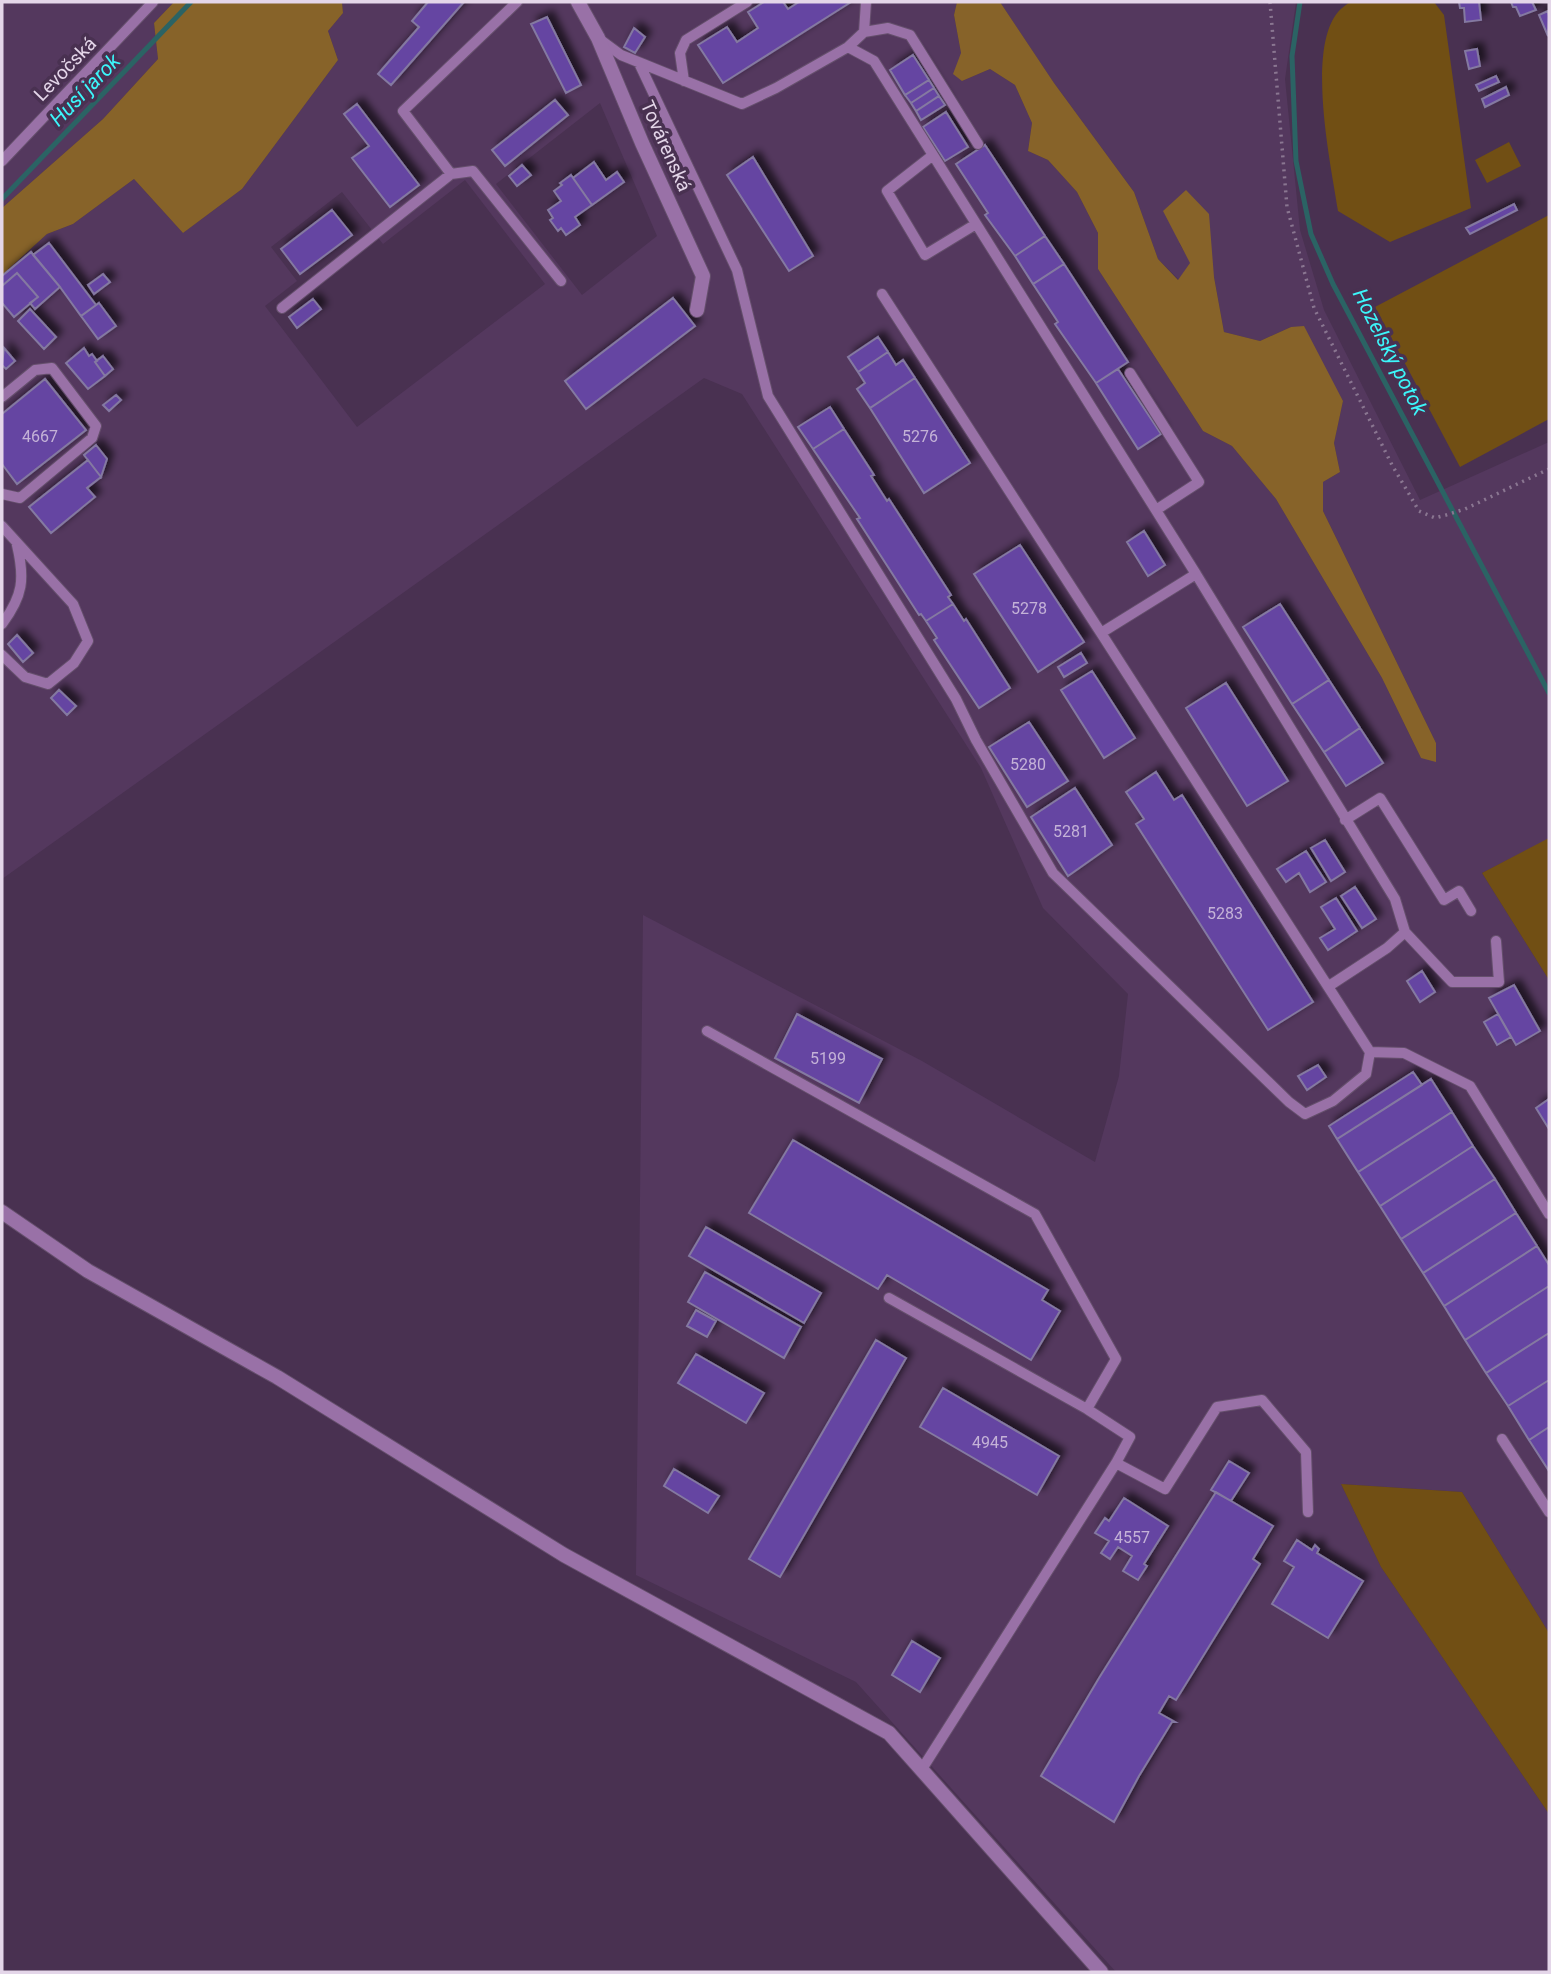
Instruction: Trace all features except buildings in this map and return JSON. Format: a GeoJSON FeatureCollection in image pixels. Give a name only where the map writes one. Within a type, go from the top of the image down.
{"type":"FeatureCollection","features":[{"type":"Feature","properties":{"kind":"street","name":"Továrenská"},"geometry":{"type":"LineString","coordinates":[[578,2],[598,38],[642,143],[703,276],[697,310]]}},
{"type":"Feature","properties":{"kind":"street"},"geometry":{"type":"LineString","coordinates":[[2,1212],[88,1271],[276,1377],[564,1555],[889,1732],[1101,1972]]}},
{"type":"Feature","properties":{"kind":"lane","name":"Levočská"},"geometry":{"type":"LineString","coordinates":[[2,161],[153,2]]}},
{"type":"Feature","properties":{"kind":"lane"},"geometry":{"type":"LineString","coordinates":[[452,174],[402,111],[517,2]]}},
{"type":"Feature","properties":{"kind":"lane"},"geometry":{"type":"LineString","coordinates":[[684,81],[680,53],[686,40],[747,2]]}},
{"type":"Feature","properties":{"kind":"lane"},"geometry":{"type":"LineString","coordinates":[[864,32],[866,2]]}},
{"type":"Feature","properties":{"kind":"lane"},"geometry":{"type":"LineString","coordinates":[[598,38],[621,55],[742,104],[848,47],[864,32],[888,27],[909,35],[978,144]]}},
{"type":"Feature","properties":{"kind":"lane"},"geometry":{"type":"LineString","coordinates":[[848,47],[874,61],[1196,574],[1395,899],[1405,932],[1452,982],[1499,982],[1496,941]]}},
{"type":"Feature","properties":{"kind":"lane"},"geometry":{"type":"LineString","coordinates":[[639,63],[737,270],[768,396],[956,699],[976,740],[1053,873],[1289,1102],[1304,1114],[1333,1101],[1366,1074],[1370,1052],[882,293]]}},
{"type":"Feature","properties":{"kind":"lane"},"geometry":{"type":"LineString","coordinates":[[933,155],[887,191],[925,255],[976,224]]}},
{"type":"Feature","properties":{"kind":"lane"},"geometry":{"type":"LineString","coordinates":[[282,308],[452,174],[473,171],[561,281]]}},
{"type":"Feature","properties":{"kind":"lane"},"geometry":{"type":"LineString","coordinates":[[2,397],[35,370],[52,368],[96,426],[92,438],[20,498],[2,494]]}},
{"type":"Feature","properties":{"kind":"lane"},"geometry":{"type":"LineString","coordinates":[[1130,373],[1199,482],[1156,510]]}},
{"type":"Feature","properties":{"kind":"lane"},"geometry":{"type":"LineString","coordinates":[[2,526],[73,604],[88,641],[74,663],[48,684],[26,677],[2,655]]}},
{"type":"Feature","properties":{"kind":"lane"},"geometry":{"type":"LineString","coordinates":[[2,624],[20,596],[23,569],[17,543]]}},
{"type":"Feature","properties":{"kind":"lane"},"geometry":{"type":"LineString","coordinates":[[1101,633],[1196,574]]}},
{"type":"Feature","properties":{"kind":"lane"},"geometry":{"type":"LineString","coordinates":[[1345,820],[1380,798],[1444,900],[1459,891],[1471,911]]}},
{"type":"Feature","properties":{"kind":"lane"},"geometry":{"type":"LineString","coordinates":[[1329,986],[1387,948],[1405,932]]}},
{"type":"Feature","properties":{"kind":"lane"},"geometry":{"type":"LineString","coordinates":[[707,1031],[1035,1214],[1116,1359],[1087,1409]]}},
{"type":"Feature","properties":{"kind":"lane"},"geometry":{"type":"LineString","coordinates":[[1370,1052],[1404,1053],[1470,1086],[1549,1214]]}},
{"type":"Feature","properties":{"kind":"lane"},"geometry":{"type":"LineString","coordinates":[[889,1298],[1087,1409],[1130,1437],[922,1769]]}},
{"type":"Feature","properties":{"kind":"lane"},"geometry":{"type":"LineString","coordinates":[[1116,1463],[1166,1489],[1217,1407],[1262,1400],[1306,1452],[1308,1512]]}},
{"type":"Feature","properties":{"kind":"lane"},"geometry":{"type":"LineString","coordinates":[[1502,1439],[1549,1512]]}},
{"type":"Feature","properties":{"kind":"path"},"geometry":{"type":"LineString","coordinates":[[1270,2],[1287,206],[1314,309],[1392,464],[1419,511],[1436,517],[1465,509],[1549,469]]}},
{"type":"Feature","properties":{"kind":"shaded area"},"geometry":{"type":"Polygon","coordinates":[[[2,2],[174,2],[154,23],[158,59],[103,119],[2,208],[2,2]]]}},
{"type":"Feature","properties":{"kind":"shaded area"},"geometry":{"type":"Polygon","coordinates":[[[174,2],[342,2],[343,13],[328,31],[338,60],[242,189],[183,233],[134,179],[73,224],[47,234],[2,275],[2,208],[103,119],[158,59],[154,23],[174,2]]]}},
{"type":"Feature","properties":{"kind":"shaded area"},"geometry":{"type":"Polygon","coordinates":[[[342,2],[957,2],[954,15],[961,53],[962,81],[990,69],[1015,85],[1032,123],[1028,151],[1048,160],[1077,192],[1098,233],[1098,269],[1203,431],[1232,446],[1276,499],[1382,678],[1421,758],[1436,743],[1323,511],[1323,482],[1340,472],[1334,443],[1343,401],[1291,327],[1260,341],[1224,332],[1214,277],[1179,243],[1191,263],[1179,280],[1158,259],[1134,192],[1054,83],[1000,2],[1296,2],[1285,79],[1300,230],[1324,310],[1420,500],[1549,442],[1549,839],[1482,873],[1549,980],[1549,1633],[1462,1492],[1341,1484],[1381,1567],[1549,1814],[1549,1972],[1116,1972],[856,1682],[636,1575],[643,915],[922,1061],[1095,1162],[1119,1076],[1128,994],[1043,908],[981,768],[742,394],[704,378],[2,879],[2,275],[47,234],[73,224],[134,179],[183,233],[242,189],[338,60],[328,31],[343,13],[342,2]],[[600,103],[496,184],[582,295],[657,236],[600,103]],[[465,180],[383,244],[342,192],[271,247],[297,281],[265,306],[357,427],[545,284],[465,180]]]}},
{"type":"Feature","properties":{"kind":"shaded area"},"geometry":{"type":"Polygon","coordinates":[[[957,2],[1000,2],[1054,83],[1134,192],[1158,259],[1178,280],[1190,263],[1163,211],[1186,190],[1209,214],[1214,277],[1224,332],[1260,341],[1291,327],[1304,326],[1343,401],[1334,443],[1340,472],[1323,482],[1323,511],[1436,743],[1436,762],[1421,758],[1382,678],[1276,499],[1232,446],[1203,431],[1098,269],[1098,233],[1077,192],[1048,160],[1028,151],[1032,123],[1015,85],[990,69],[962,81],[953,74],[961,53],[954,15],[957,2]]]}},
{"type":"Feature","properties":{"kind":"shaded area"},"geometry":{"type":"Polygon","coordinates":[[[1350,2],[1434,2],[1444,15],[1471,208],[1390,242],[1338,211],[1326,138],[1322,80],[1329,30],[1338,12],[1350,2]]]}},
{"type":"Feature","properties":{"kind":"shaded area"},"geometry":{"type":"Polygon","coordinates":[[[1509,142],[1521,166],[1487,183],[1475,160],[1509,142]]]}},
{"type":"Feature","properties":{"kind":"shaded area"},"geometry":{"type":"Polygon","coordinates":[[[1549,215],[1549,419],[1460,467],[1375,307],[1549,215]]]}},
{"type":"Feature","properties":{"kind":"shaded area"},"geometry":{"type":"Polygon","coordinates":[[[1549,838],[1549,980],[1482,873],[1549,838]]]}},
{"type":"Feature","properties":{"kind":"shaded area"},"geometry":{"type":"Polygon","coordinates":[[[1341,1484],[1462,1492],[1549,1633],[1549,1814],[1381,1567],[1341,1484]]]}},
{"type":"Feature","properties":{"kind":"waterway","name":"Husí jarok"},"geometry":{"type":"LineString","coordinates":[[2,199],[191,2]]}},
{"type":"Feature","properties":{"kind":"waterway","name":"Hozelský potok"},"geometry":{"type":"LineString","coordinates":[[1300,2],[1292,56],[1296,161],[1311,234],[1333,284],[1549,693]]}}]}
